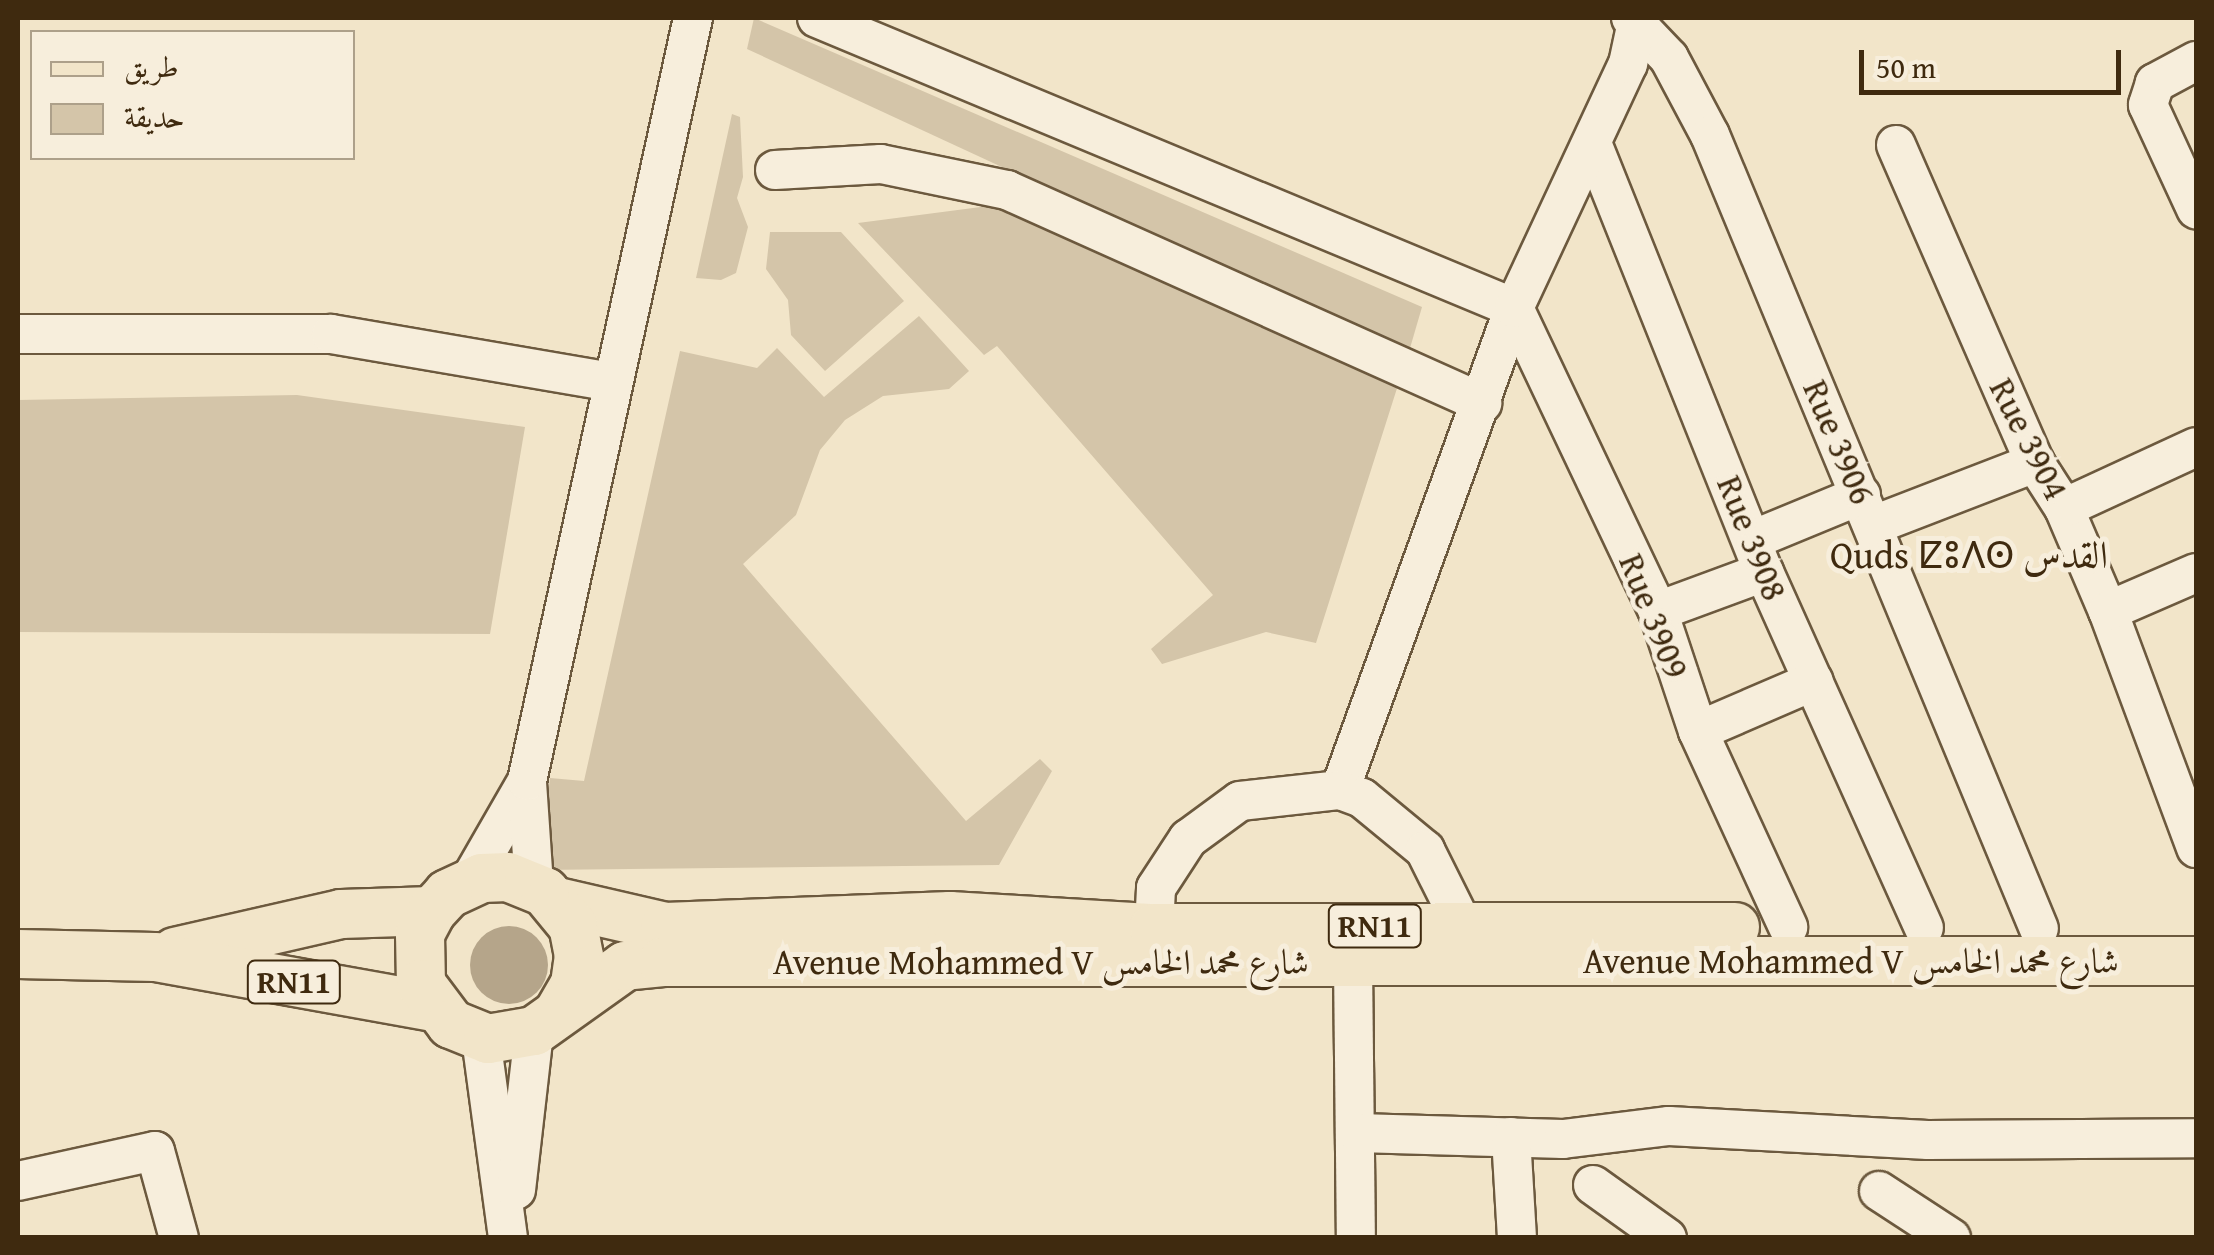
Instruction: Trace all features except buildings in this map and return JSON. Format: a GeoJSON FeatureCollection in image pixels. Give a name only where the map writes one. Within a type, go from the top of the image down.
{"type":"FeatureCollection","features":[{"type":"Feature","properties":{"kind":"main road","name":"RN11"},"geometry":{"type":"LineString","coordinates":[[469,882],[508,877],[545,893]]}},
{"type":"Feature","properties":{"kind":"main road"},"geometry":{"type":"LineString","coordinates":[[433,1007],[417,959],[432,910],[469,882]]}},
{"type":"Feature","properties":{"kind":"main road","name":"Avenue Mohammed V شارع محمد الخامس"},"geometry":{"type":"LineString","coordinates":[[545,893],[666,927],[950,916],[1154,928],[2196,929]]}},
{"type":"Feature","properties":{"kind":"main road"},"geometry":{"type":"LineString","coordinates":[[545,893],[573,926],[579,956],[575,984],[547,1021]]}},
{"type":"Feature","properties":{"kind":"main road","name":"RN11"},"geometry":{"type":"LineString","coordinates":[[155,957],[341,914],[432,910]]}},
{"type":"Feature","properties":{"kind":"main road","name":"RN11"},"geometry":{"type":"LineString","coordinates":[[18,954],[155,957],[433,1007],[473,1036],[504,1039],[547,1021]]}},
{"type":"Feature","properties":{"kind":"main road","name":"Avenue Mohammed V شارع محمد الخامس"},"geometry":{"type":"LineString","coordinates":[[547,1021],[625,966],[663,962],[2196,961]]}},
{"type":"Feature","properties":{"kind":"street"},"geometry":{"type":"LineString","coordinates":[[469,882],[527,782],[693,18]]}},
{"type":"Feature","properties":{"kind":"street"},"geometry":{"type":"LineString","coordinates":[[817,18],[1514,308]]}},
{"type":"Feature","properties":{"kind":"street"},"geometry":{"type":"LineString","coordinates":[[1340,790],[1514,308],[1635,47],[1634,22]]}},
{"type":"Feature","properties":{"kind":"street","name":"Rue 3906"},"geometry":{"type":"LineString","coordinates":[[1634,22],[1669,58],[1696,104],[2040,929]]}},
{"type":"Feature","properties":{"kind":"street"},"geometry":{"type":"LineString","coordinates":[[2196,61],[2155,82],[2148,104],[2196,209]]}},
{"type":"Feature","properties":{"kind":"street","name":"Rue 3908"},"geometry":{"type":"LineString","coordinates":[[1592,143],[1758,556],[1924,928]]}},
{"type":"Feature","properties":{"kind":"street","name":"Rue 3904"},"geometry":{"type":"LineString","coordinates":[[1896,145],[2035,463],[2064,508],[2108,611],[2196,848]]}},
{"type":"Feature","properties":{"kind":"street"},"geometry":{"type":"LineString","coordinates":[[775,170],[881,164],[1008,190],[1482,403]]}},
{"type":"Feature","properties":{"kind":"street","name":"Rue 3909"},"geometry":{"type":"LineString","coordinates":[[1514,308],[1658,611],[1698,731],[1788,927]]}},
{"type":"Feature","properties":{"kind":"street"},"geometry":{"type":"LineString","coordinates":[[18,334],[331,334],[614,382]]}},
{"type":"Feature","properties":{"kind":"street"},"geometry":{"type":"LineString","coordinates":[[2064,508],[2195,447]]}},
{"type":"Feature","properties":{"kind":"street"},"geometry":{"type":"LineString","coordinates":[[1658,611],[1758,556],[1867,510],[2035,463]]}},
{"type":"Feature","properties":{"kind":"street"},"geometry":{"type":"LineString","coordinates":[[2108,611],[2196,573]]}},
{"type":"Feature","properties":{"kind":"street"},"geometry":{"type":"LineString","coordinates":[[1698,731],[1814,682]]}},
{"type":"Feature","properties":{"kind":"street"},"geometry":{"type":"LineString","coordinates":[[527,782],[545,893]]}},
{"type":"Feature","properties":{"kind":"street"},"geometry":{"type":"LineString","coordinates":[[1154,928],[1156,888],[1188,839],[1240,800],[1340,790],[1362,798],[1425,850],[1463,926]]}},
{"type":"Feature","properties":{"kind":"street"},"geometry":{"type":"LineString","coordinates":[[1353,962],[1358,1134],[1356,1238]]}},
{"type":"Feature","properties":{"kind":"street"},"geometry":{"type":"LineString","coordinates":[[509,1238],[547,1021]]}},
{"type":"Feature","properties":{"kind":"street"},"geometry":{"type":"LineString","coordinates":[[473,1036],[481,1038],[509,1238]]}},
{"type":"Feature","properties":{"kind":"street"},"geometry":{"type":"LineString","coordinates":[[1358,1134],[1563,1139],[1668,1126],[1928,1140],[2196,1138]]}},
{"type":"Feature","properties":{"kind":"street"},"geometry":{"type":"LineString","coordinates":[[1511,1137],[1517,1238]]}},
{"type":"Feature","properties":{"kind":"street"},"geometry":{"type":"LineString","coordinates":[[18,1182],[156,1150],[180,1238]]}},
{"type":"Feature","properties":{"kind":"street"},"geometry":{"type":"LineString","coordinates":[[1593,1185],[1668,1238]]}},
{"type":"Feature","properties":{"kind":"street"},"geometry":{"type":"LineString","coordinates":[[1879,1191],[1951,1238]]}},
{"type":"Feature","properties":{"kind":"green space"},"geometry":{"type":"Polygon","coordinates":[[[754,18],[1422,307],[1408,355],[747,49],[754,18]]]}},
{"type":"Feature","properties":{"kind":"green space"},"geometry":{"type":"Polygon","coordinates":[[[732,114],[740,117],[743,177],[737,198],[748,227],[736,273],[721,280],[696,278],[732,114]]]}},
{"type":"Feature","properties":{"kind":"green space"},"geometry":{"type":"Polygon","coordinates":[[[996,205],[1399,382],[1316,643],[1266,632],[1162,664],[1151,649],[1213,595],[997,346],[984,355],[858,223],[996,205]]]}},
{"type":"Feature","properties":{"kind":"green space"},"geometry":{"type":"Polygon","coordinates":[[[770,232],[841,232],[904,301],[825,371],[791,335],[788,300],[766,269],[770,232]]]}},
{"type":"Feature","properties":{"kind":"green space"},"geometry":{"type":"Polygon","coordinates":[[[919,316],[969,371],[949,389],[883,396],[845,420],[820,450],[796,515],[743,564],[966,821],[1040,759],[1052,771],[999,865],[540,870],[550,778],[584,781],[680,351],[757,368],[777,348],[824,397],[919,316]]]}},
{"type":"Feature","properties":{"kind":"green space"},"geometry":{"type":"Polygon","coordinates":[[[297,395],[525,427],[490,634],[18,632],[18,400],[297,395]]]}},
{"type":"Feature","properties":{"kind":"shaded area"},"geometry":{"type":"Polygon","coordinates":[[[509,926],[537,937],[548,965],[537,993],[509,1004],[481,993],[470,965],[481,937],[509,926]]]}},
{"type":"Feature","properties":{"kind":"district","name":"Quds ⵇⵓⴷⵙ القدس"},"geometry":{"type":"Point","coordinates":[1969,555]}}]}
